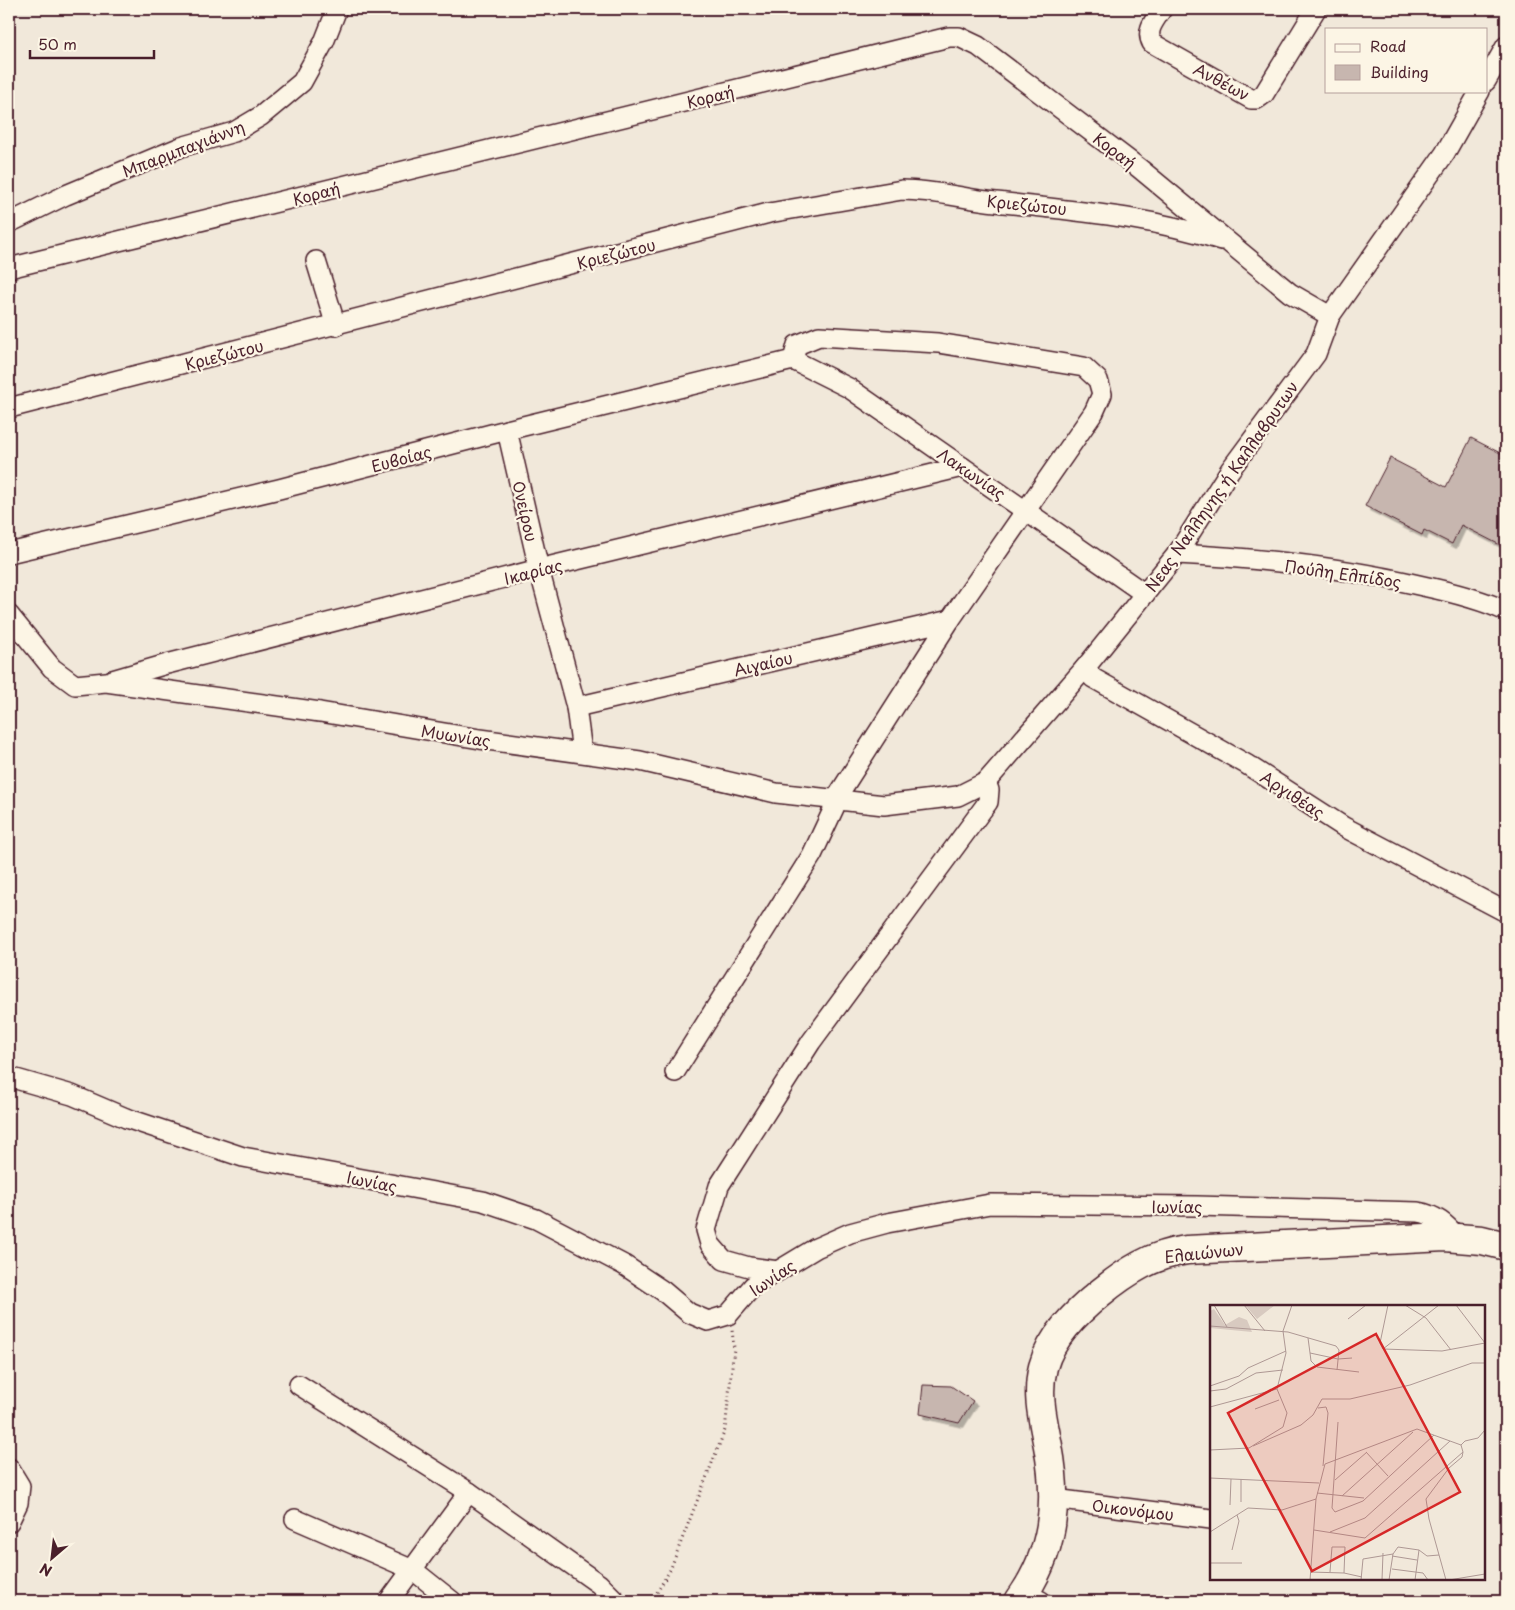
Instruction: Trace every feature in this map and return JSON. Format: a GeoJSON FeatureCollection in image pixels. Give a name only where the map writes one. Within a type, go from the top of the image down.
{"type":"FeatureCollection","features":[{"type":"Feature","properties":{"kind":"main road","name":"Ελαιώνων"},"geometry":{"type":"LineString","coordinates":[[1029,1598],[1048,1541],[1054,1499],[1052,1470],[1040,1404],[1041,1377],[1046,1359],[1058,1336],[1074,1317],[1107,1287],[1159,1256],[1187,1250],[1457,1237],[1506,1246]]}},
{"type":"Feature","properties":{"kind":"street","name":"Μπαρμπαγιάννη"},"geometry":{"type":"LineString","coordinates":[[9,222],[66,195],[181,147],[234,132],[261,116],[302,82],[324,42],[337,9]]}},
{"type":"Feature","properties":{"kind":"street","name":"Ανθέων"},"geometry":{"type":"LineString","coordinates":[[1162,9],[1149,30],[1148,37],[1152,43],[1251,99],[1257,99],[1264,94],[1316,9]]}},
{"type":"Feature","properties":{"kind":"street","name":"Κοραή"},"geometry":{"type":"LineString","coordinates":[[9,268],[949,36],[959,37],[978,46],[1138,168],[1290,293],[1330,316]]}},
{"type":"Feature","properties":{"kind":"street"},"geometry":{"type":"LineString","coordinates":[[1488,78],[1506,46]]}},
{"type":"Feature","properties":{"kind":"street","name":"Νεας Nαλληνης ή Καλλαβρυτων"},"geometry":{"type":"LineString","coordinates":[[835,800],[884,806],[908,804],[958,796],[986,782],[1085,668],[1177,554],[1230,470],[1316,354],[1330,316],[1445,153],[1479,92]]}},
{"type":"Feature","properties":{"kind":"street","name":"Κριεζώτου"},"geometry":{"type":"LineString","coordinates":[[9,408],[336,326],[769,213],[902,190],[921,190],[996,202],[1120,215],[1187,230],[1230,243]]}},
{"type":"Feature","properties":{"kind":"street"},"geometry":{"type":"LineString","coordinates":[[316,261],[336,326]]}},
{"type":"Feature","properties":{"kind":"street"},"geometry":{"type":"LineString","coordinates":[[676,1072],[812,855],[834,808],[835,800],[950,620],[1094,412],[1102,394],[1098,380],[1084,367],[938,343],[819,336],[797,345],[793,360]]}},
{"type":"Feature","properties":{"kind":"street","name":"Ευβοίας"},"geometry":{"type":"LineString","coordinates":[[9,553],[279,489],[507,430],[793,360]]}},
{"type":"Feature","properties":{"kind":"street","name":"Λακωνίας"},"geometry":{"type":"LineString","coordinates":[[793,360],[849,388],[1145,594]]}},
{"type":"Feature","properties":{"kind":"street","name":"Ονείρου"},"geometry":{"type":"LineString","coordinates":[[507,430],[539,569],[576,707],[582,752]]}},
{"type":"Feature","properties":{"kind":"street","name":"Ικαρίας"},"geometry":{"type":"LineString","coordinates":[[106,682],[176,661],[539,569],[962,467]]}},
{"type":"Feature","properties":{"kind":"street","name":"Πούλη Ελπίδος"},"geometry":{"type":"LineString","coordinates":[[1177,554],[1229,556],[1388,578],[1470,597],[1506,611]]}},
{"type":"Feature","properties":{"kind":"street","name":"Μυωνίας"},"geometry":{"type":"LineString","coordinates":[[9,615],[52,668],[75,685],[106,682],[320,712],[480,739],[640,761],[776,793],[835,800]]}},
{"type":"Feature","properties":{"kind":"street","name":"Αιγαίου"},"geometry":{"type":"LineString","coordinates":[[576,707],[950,620]]}},
{"type":"Feature","properties":{"kind":"street","name":"Αργιθέας"},"geometry":{"type":"LineString","coordinates":[[1085,668],[1093,678],[1246,764],[1344,827],[1506,912]]}},
{"type":"Feature","properties":{"kind":"street"},"geometry":{"type":"LineString","coordinates":[[778,1271],[748,1267],[724,1260],[710,1244],[706,1230],[719,1186],[811,1042],[988,802],[989,790],[986,782]]}},
{"type":"Feature","properties":{"kind":"street","name":"Ιωνίας"},"geometry":{"type":"LineString","coordinates":[[9,1077],[72,1095],[126,1118],[243,1157],[483,1201],[536,1219],[624,1265],[663,1291],[689,1312],[708,1321],[728,1315],[753,1286],[816,1248],[850,1233],[887,1223],[990,1204],[1197,1206],[1418,1212],[1436,1218],[1447,1225],[1457,1237]]}},
{"type":"Feature","properties":{"kind":"street"},"geometry":{"type":"LineString","coordinates":[[299,1385],[470,1492],[599,1584],[616,1601]]}},
{"type":"Feature","properties":{"kind":"street"},"geometry":{"type":"LineString","coordinates":[[9,1468],[20,1486],[18,1503],[9,1522]]}},
{"type":"Feature","properties":{"kind":"street"},"geometry":{"type":"LineString","coordinates":[[389,1601],[470,1492]]}},
{"type":"Feature","properties":{"kind":"street","name":"Οικονόμου"},"geometry":{"type":"LineString","coordinates":[[1054,1499],[1210,1519]]}},
{"type":"Feature","properties":{"kind":"street"},"geometry":{"type":"LineString","coordinates":[[295,1519],[412,1570],[452,1601]]}},
{"type":"Feature","properties":{"kind":"path"},"geometry":{"type":"LineString","coordinates":[[652,1601],[670,1570],[725,1430],[729,1409],[734,1348],[728,1315]]}},
{"type":"Feature","properties":{"kind":"building"},"geometry":{"type":"Polygon","coordinates":[[[1471,438],[1506,456],[1506,548],[1461,525],[1452,544],[1424,530],[1422,535],[1365,506],[1390,458],[1446,487],[1471,438]]]}},
{"type":"Feature","properties":{"kind":"building"},"geometry":{"type":"Polygon","coordinates":[[[923,1385],[951,1386],[973,1401],[959,1423],[920,1414],[923,1385]]]}}]}
